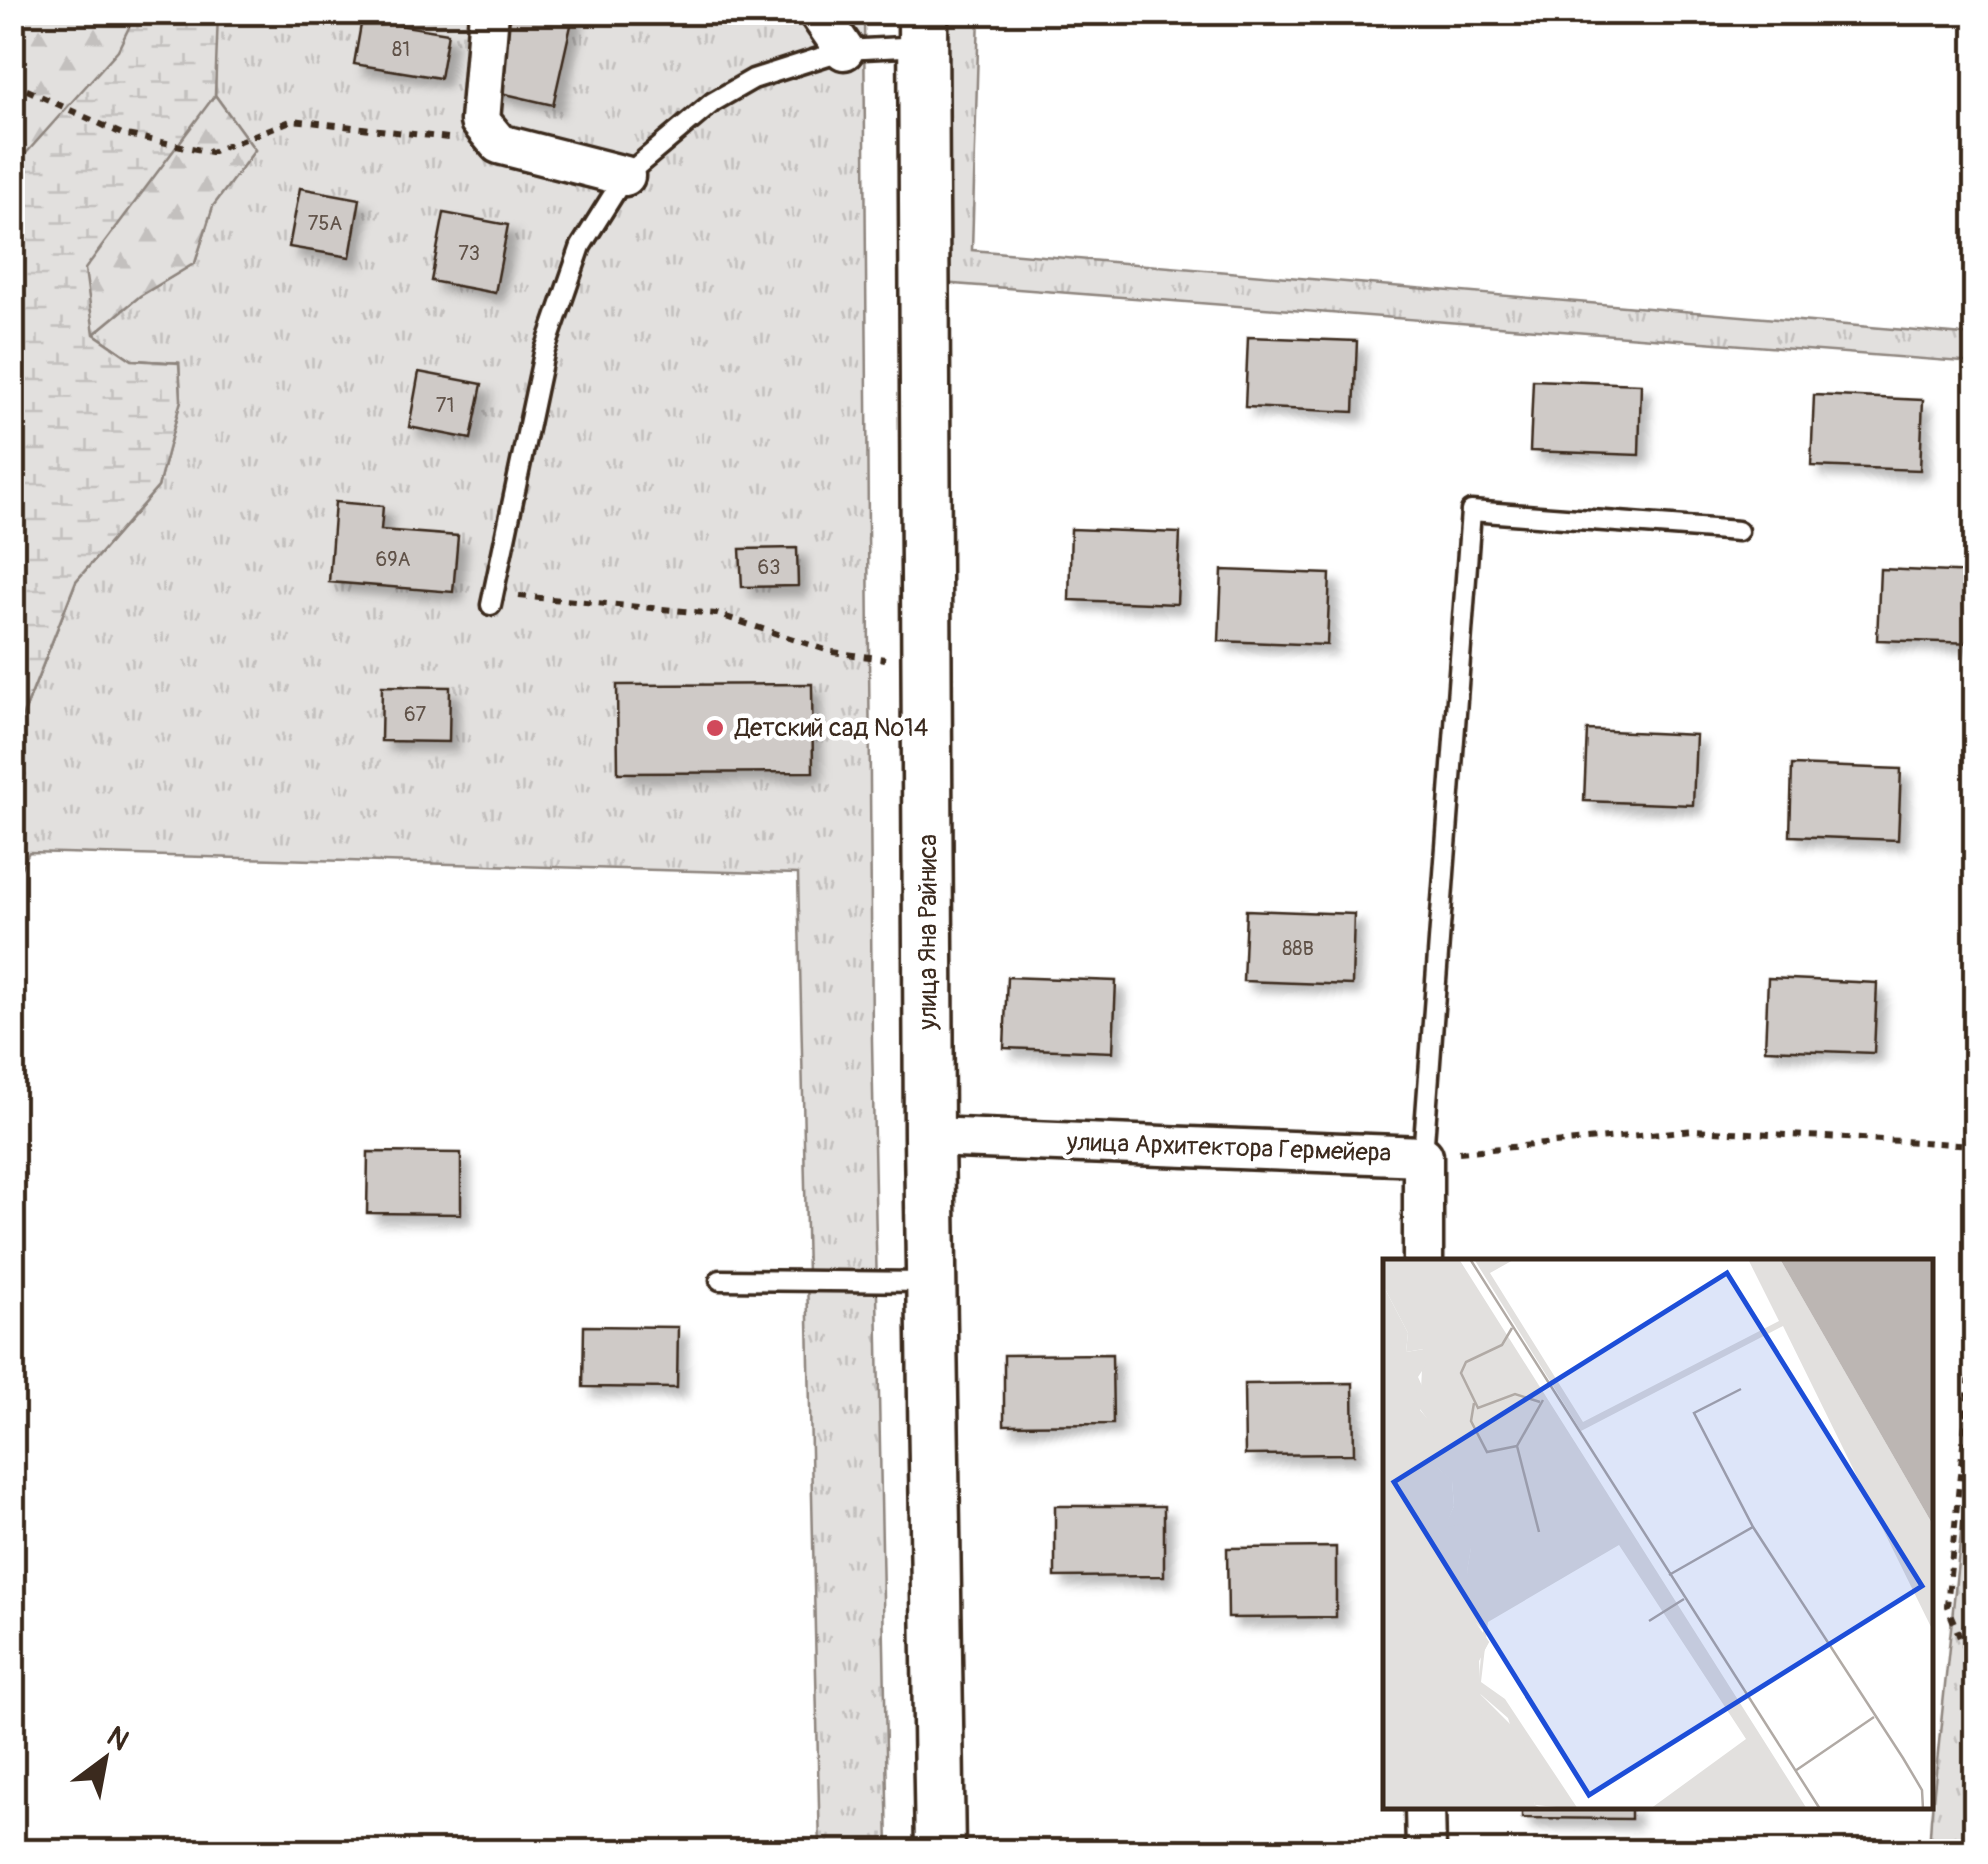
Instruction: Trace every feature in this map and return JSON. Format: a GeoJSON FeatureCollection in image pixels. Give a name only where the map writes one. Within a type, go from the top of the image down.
{"type":"FeatureCollection","features":[{"type":"Feature","properties":{"kind":"street"},"geometry":{"type":"LineString","coordinates":[[490,12],[480,121],[499,144],[625,176]]}},
{"type":"Feature","properties":{"kind":"street"},"geometry":{"type":"LineString","coordinates":[[818,12],[844,50]]}},
{"type":"Feature","properties":{"kind":"street","name":"улица Яна Райниса"},"geometry":{"type":"LineString","coordinates":[[923,29],[929,1137],[940,1852]]}},
{"type":"Feature","properties":{"kind":"street","name":"улица Архитектора Гермейера"},"geometry":{"type":"LineString","coordinates":[[929,1137],[1423,1156],[1423,1259]]}},
{"type":"Feature","properties":{"kind":"street"},"geometry":{"type":"LineString","coordinates":[[1426,1809],[1426,1852]]}},
{"type":"Feature","properties":{"kind":"lane"},"geometry":{"type":"LineString","coordinates":[[492,599],[544,353],[581,246],[625,176],[713,102],[753,79],[923,29]]}},
{"type":"Feature","properties":{"kind":"lane"},"geometry":{"type":"LineString","coordinates":[[1423,1156],[1471,511],[1738,531]]}},
{"type":"Feature","properties":{"kind":"lane"},"geometry":{"type":"LineString","coordinates":[[720,1280],[931,1282]]}},
{"type":"Feature","properties":{"kind":"path"},"geometry":{"type":"LineString","coordinates":[[12,83],[122,134],[211,152],[293,120],[499,144]]}},
{"type":"Feature","properties":{"kind":"path"},"geometry":{"type":"LineString","coordinates":[[492,599],[717,614],[832,652],[926,664]]}},
{"type":"Feature","properties":{"kind":"path"},"geometry":{"type":"LineString","coordinates":[[1423,1156],[1694,1130],[1976,1145]]}},
{"type":"Feature","properties":{"kind":"path"},"geometry":{"type":"LineString","coordinates":[[1976,1313],[1948,1606],[1976,1676]]}},
{"type":"Feature","properties":{"kind":"green space"},"geometry":{"type":"Polygon","coordinates":[[[13,13],[222,13],[215,22],[215,95],[255,150],[213,206],[195,263],[140,296],[94,334],[132,360],[179,363],[181,400],[158,487],[76,581],[20,723],[25,775],[13,787],[13,13]]]}},
{"type":"Feature","properties":{"kind":"green space"},"geometry":{"type":"Polygon","coordinates":[[[136,13],[218,13],[215,95],[85,269],[94,334],[132,360],[179,363],[181,400],[158,487],[76,581],[20,723],[25,775],[13,787],[13,168],[118,50],[136,13]]]}},
{"type":"Feature","properties":{"kind":"green space"},"geometry":{"type":"Polygon","coordinates":[[[222,13],[864,13],[872,1041],[888,1851],[820,1851],[798,874],[29,852],[13,884],[13,787],[25,774],[20,723],[76,581],[158,487],[179,363],[132,360],[94,334],[140,296],[195,263],[213,206],[255,150],[215,95],[215,22],[222,13]]]}},
{"type":"Feature","properties":{"kind":"green space"},"geometry":{"type":"Polygon","coordinates":[[[943,13],[979,13],[972,250],[1975,336],[1975,363],[941,283],[943,13]]]}},
{"type":"Feature","properties":{"kind":"green space"},"geometry":{"type":"Polygon","coordinates":[[[1975,1399],[1975,1851],[1929,1851],[1975,1399]]]}},
{"type":"Feature","properties":{"kind":"building"},"geometry":{"type":"Polygon","coordinates":[[[501,12],[574,12],[553,105],[484,89],[501,12]]]}},
{"type":"Feature","properties":{"kind":"building"},"geometry":{"type":"Polygon","coordinates":[[[362,19],[448,33],[440,78],[354,64],[362,19]]]}},
{"type":"Feature","properties":{"kind":"building"},"geometry":{"type":"Polygon","coordinates":[[[300,188],[360,199],[350,257],[289,247],[300,188]]]}},
{"type":"Feature","properties":{"kind":"building"},"geometry":{"type":"Polygon","coordinates":[[[444,213],[508,225],[495,293],[431,281],[444,213]]]}},
{"type":"Feature","properties":{"kind":"building"},"geometry":{"type":"Polygon","coordinates":[[[1248,337],[1357,341],[1354,412],[1245,407],[1248,337]]]}},
{"type":"Feature","properties":{"kind":"building"},"geometry":{"type":"Polygon","coordinates":[[[419,372],[482,384],[471,439],[409,427],[419,372]]]}},
{"type":"Feature","properties":{"kind":"building"},"geometry":{"type":"Polygon","coordinates":[[[1533,380],[1641,384],[1639,455],[1530,451],[1533,380]]]}},
{"type":"Feature","properties":{"kind":"building"},"geometry":{"type":"Polygon","coordinates":[[[1814,395],[1923,400],[1920,470],[1811,466],[1814,395]]]}},
{"type":"Feature","properties":{"kind":"building"},"geometry":{"type":"Polygon","coordinates":[[[335,502],[383,506],[381,530],[458,536],[453,592],[329,582],[335,502]]]}},
{"type":"Feature","properties":{"kind":"building"},"geometry":{"type":"Polygon","coordinates":[[[1071,529],[1180,533],[1177,604],[1069,600],[1071,529]]]}},
{"type":"Feature","properties":{"kind":"building"},"geometry":{"type":"Polygon","coordinates":[[[797,548],[798,586],[742,587],[740,549],[797,548]]]}},
{"type":"Feature","properties":{"kind":"building"},"geometry":{"type":"Polygon","coordinates":[[[1880,569],[1976,573],[1976,643],[1877,640],[1880,569]]]}},
{"type":"Feature","properties":{"kind":"building"},"geometry":{"type":"Polygon","coordinates":[[[1222,570],[1330,574],[1327,645],[1219,641],[1222,570]]]}},
{"type":"Feature","properties":{"kind":"building","name":"Детский сад №14"},"geometry":{"type":"Polygon","coordinates":[[[812,684],[813,772],[618,773],[617,685],[812,684]]]}},
{"type":"Feature","properties":{"kind":"building"},"geometry":{"type":"Polygon","coordinates":[[[382,686],[450,687],[449,742],[381,741],[382,686]]]}},
{"type":"Feature","properties":{"kind":"building"},"geometry":{"type":"Polygon","coordinates":[[[1587,730],[1696,735],[1693,805],[1584,801],[1587,730]]]}},
{"type":"Feature","properties":{"kind":"building"},"geometry":{"type":"Polygon","coordinates":[[[1792,765],[1901,769],[1898,840],[1790,836],[1792,765]]]}},
{"type":"Feature","properties":{"kind":"building"},"geometry":{"type":"Polygon","coordinates":[[[1246,910],[1354,914],[1352,985],[1243,981],[1246,910]]]}},
{"type":"Feature","properties":{"kind":"building"},"geometry":{"type":"Polygon","coordinates":[[[1007,977],[1116,981],[1113,1052],[1004,1048],[1007,977]]]}},
{"type":"Feature","properties":{"kind":"building"},"geometry":{"type":"Polygon","coordinates":[[[1768,978],[1877,983],[1874,1053],[1765,1049],[1768,978]]]}},
{"type":"Feature","properties":{"kind":"building"},"geometry":{"type":"Polygon","coordinates":[[[368,1152],[461,1153],[461,1214],[367,1213],[368,1152]]]}},
{"type":"Feature","properties":{"kind":"building"},"geometry":{"type":"Polygon","coordinates":[[[584,1326],[678,1327],[677,1388],[583,1387],[584,1326]]]}},
{"type":"Feature","properties":{"kind":"building"},"geometry":{"type":"Polygon","coordinates":[[[1112,1354],[1113,1424],[1004,1425],[1004,1355],[1112,1354]]]}},
{"type":"Feature","properties":{"kind":"building"},"geometry":{"type":"Polygon","coordinates":[[[1353,1383],[1354,1454],[1245,1455],[1244,1384],[1353,1383]]]}},
{"type":"Feature","properties":{"kind":"building"},"geometry":{"type":"Polygon","coordinates":[[[1055,1506],[1164,1506],[1164,1576],[1055,1577],[1055,1506]]]}},
{"type":"Feature","properties":{"kind":"building"},"geometry":{"type":"Polygon","coordinates":[[[1336,1547],[1336,1617],[1228,1618],[1227,1548],[1336,1547]]]}},
{"type":"Feature","properties":{"kind":"building"},"geometry":{"type":"Polygon","coordinates":[[[1522,1809],[1631,1809],[1631,1819],[1522,1818],[1522,1809]]]}},
{"type":"Feature","properties":{"kind":"place","name":"Детский сад №14"},"geometry":{"type":"Point","coordinates":[715,728]}}]}
